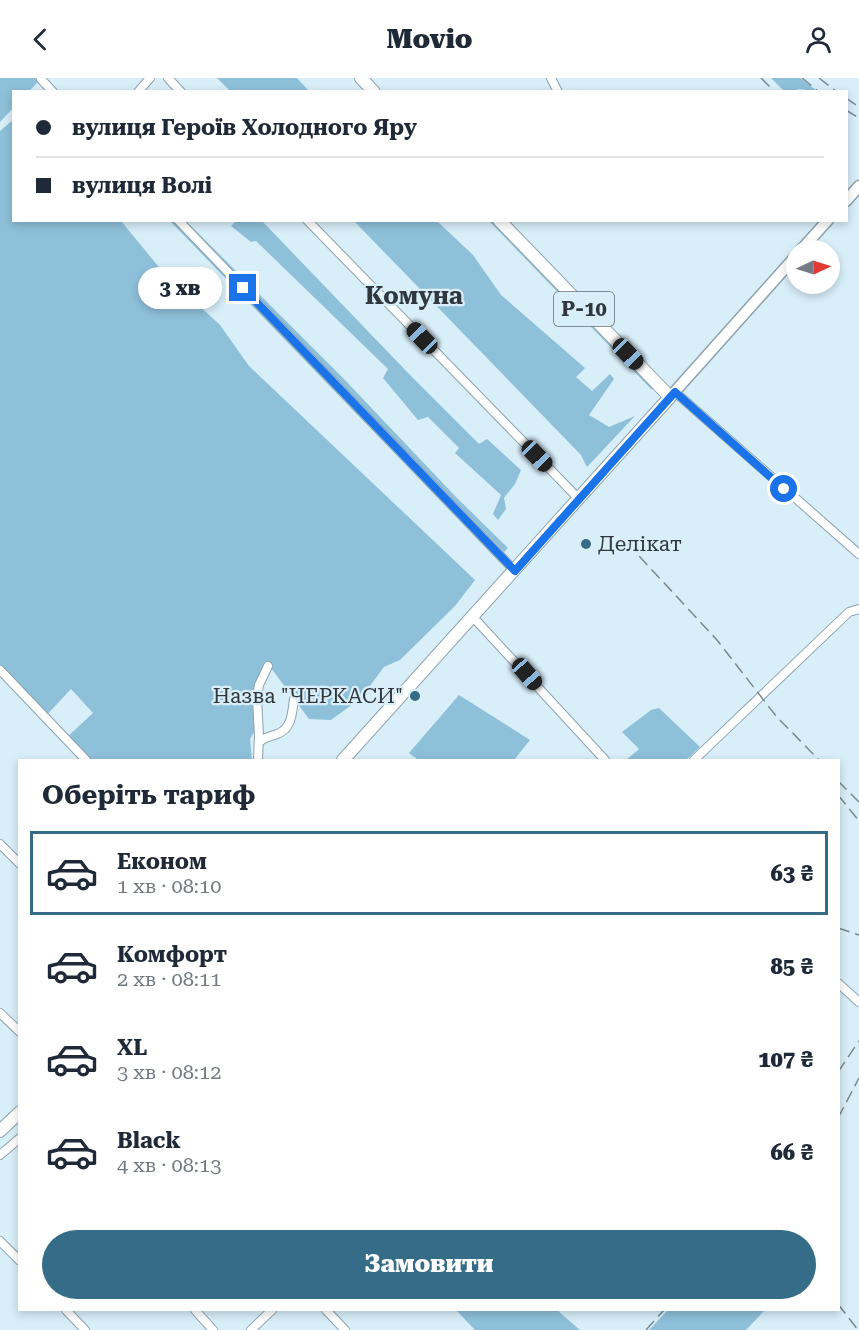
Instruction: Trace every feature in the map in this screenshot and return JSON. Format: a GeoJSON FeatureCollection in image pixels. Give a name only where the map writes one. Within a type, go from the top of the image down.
{"type":"FeatureCollection","features":[{"type":"Feature","properties":{"kind":"main road"},"geometry":{"type":"LineString","coordinates":[[362,78],[372,90]]}},
{"type":"Feature","properties":{"kind":"main road","name":"Р-10"},"geometry":{"type":"LineString","coordinates":[[501,222],[672,395]]}},
{"type":"Feature","properties":{"kind":"main road"},"geometry":{"type":"LineString","coordinates":[[810,240],[826,222]]}},
{"type":"Feature","properties":{"kind":"main road"},"geometry":{"type":"LineString","coordinates":[[344,759],[786,267]]}},
{"type":"Feature","properties":{"kind":"main road"},"geometry":{"type":"LineString","coordinates":[[0,1131],[18,1114]]}},
{"type":"Feature","properties":{"kind":"street"},"geometry":{"type":"LineString","coordinates":[[140,90],[150,78]]}},
{"type":"Feature","properties":{"kind":"street"},"geometry":{"type":"LineString","coordinates":[[168,78],[179,90]]}},
{"type":"Feature","properties":{"kind":"street"},"geometry":{"type":"LineString","coordinates":[[180,222],[515,571]]}},
{"type":"Feature","properties":{"kind":"street"},"geometry":{"type":"LineString","coordinates":[[309,222],[579,499]]}},
{"type":"Feature","properties":{"kind":"street"},"geometry":{"type":"LineString","coordinates":[[672,395],[859,554]]}},
{"type":"Feature","properties":{"kind":"street"},"geometry":{"type":"LineString","coordinates":[[695,759],[849,612],[859,609]]}},
{"type":"Feature","properties":{"kind":"street"},"geometry":{"type":"LineString","coordinates":[[473,616],[604,759]]}},
{"type":"Feature","properties":{"kind":"street"},"geometry":{"type":"LineString","coordinates":[[258,759],[257,698],[268,666]]}},
{"type":"Feature","properties":{"kind":"street"},"geometry":{"type":"LineString","coordinates":[[0,670],[85,759]]}},
{"type":"Feature","properties":{"kind":"street"},"geometry":{"type":"LineString","coordinates":[[258,742],[288,727],[294,699]]}},
{"type":"Feature","properties":{"kind":"street"},"geometry":{"type":"LineString","coordinates":[[0,844],[18,862]]}},
{"type":"Feature","properties":{"kind":"street"},"geometry":{"type":"LineString","coordinates":[[840,985],[859,1002]]}},
{"type":"Feature","properties":{"kind":"street"},"geometry":{"type":"LineString","coordinates":[[0,1013],[18,1030]]}},
{"type":"Feature","properties":{"kind":"street"},"geometry":{"type":"LineString","coordinates":[[0,1155],[18,1140]]}},
{"type":"Feature","properties":{"kind":"street"},"geometry":{"type":"LineString","coordinates":[[0,1241],[18,1259]]}},
{"type":"Feature","properties":{"kind":"street"},"geometry":{"type":"LineString","coordinates":[[67,1311],[85,1330]]}},
{"type":"Feature","properties":{"kind":"street"},"geometry":{"type":"LineString","coordinates":[[196,1311],[213,1330]]}},
{"type":"Feature","properties":{"kind":"street"},"geometry":{"type":"LineString","coordinates":[[251,1330],[271,1311]]}},
{"type":"Feature","properties":{"kind":"street"},"geometry":{"type":"LineString","coordinates":[[327,1311],[345,1330]]}},
{"type":"Feature","properties":{"kind":"shaded area"},"geometry":{"type":"Polygon","coordinates":[[[0,78],[37,78],[39,81],[30,90],[12,90],[12,109],[0,122],[0,78]]]}},
{"type":"Feature","properties":{"kind":"shaded area"},"geometry":{"type":"Polygon","coordinates":[[[217,78],[297,78],[308,90],[229,90],[217,78]]]}},
{"type":"Feature","properties":{"kind":"shaded area"},"geometry":{"type":"Polygon","coordinates":[[[771,78],[800,78],[816,90],[798,89],[783,90],[771,78]]]}},
{"type":"Feature","properties":{"kind":"shaded area"},"geometry":{"type":"Polygon","coordinates":[[[12,121],[12,222],[122,222],[163,272],[220,325],[249,366],[475,580],[455,606],[400,660],[384,667],[361,698],[331,720],[309,719],[268,664],[256,687],[256,729],[250,739],[252,759],[85,759],[65,739],[93,713],[71,689],[44,718],[0,670],[0,131],[12,121]]]}},
{"type":"Feature","properties":{"kind":"shaded area"},"geometry":{"type":"Polygon","coordinates":[[[171,222],[176,222],[499,556],[496,558],[171,222]]]}},
{"type":"Feature","properties":{"kind":"shaded area"},"geometry":{"type":"Polygon","coordinates":[[[183,222],[187,222],[343,378],[508,548],[504,552],[183,222]]]}},
{"type":"Feature","properties":{"kind":"shaded area"},"geometry":{"type":"Polygon","coordinates":[[[235,222],[263,222],[479,444],[487,439],[521,470],[515,484],[504,498],[506,509],[498,520],[493,514],[501,495],[455,453],[459,448],[428,417],[418,420],[383,378],[388,369],[256,241],[251,242],[231,226],[235,222]]]}},
{"type":"Feature","properties":{"kind":"shaded area"},"geometry":{"type":"Polygon","coordinates":[[[355,222],[438,222],[473,255],[501,295],[585,368],[576,377],[592,391],[610,374],[614,379],[589,415],[609,427],[635,416],[587,467],[581,455],[355,222]]]}},
{"type":"Feature","properties":{"kind":"shaded area"},"geometry":{"type":"Polygon","coordinates":[[[490,222],[495,222],[653,386],[652,390],[490,222]]]}},
{"type":"Feature","properties":{"kind":"shaded area"},"geometry":{"type":"Polygon","coordinates":[[[459,695],[530,740],[515,759],[417,759],[409,753],[459,695]]]}},
{"type":"Feature","properties":{"kind":"shaded area"},"geometry":{"type":"Polygon","coordinates":[[[659,708],[700,747],[687,759],[627,759],[639,749],[622,732],[651,710],[659,708]]]}},
{"type":"Feature","properties":{"kind":"shaded area"},"geometry":{"type":"Polygon","coordinates":[[[457,1311],[558,1311],[580,1330],[475,1330],[457,1311]]]}},
{"type":"Feature","properties":{"kind":"shaded area"},"geometry":{"type":"Polygon","coordinates":[[[667,1311],[764,1311],[746,1330],[649,1330],[667,1311]]]}},
{"type":"Feature","properties":{"kind":"railway"},"geometry":{"type":"LineString","coordinates":[[761,78],[773,90]]}},
{"type":"Feature","properties":{"kind":"railway"},"geometry":{"type":"LineString","coordinates":[[802,78],[817,90]]}},
{"type":"Feature","properties":{"kind":"railway"},"geometry":{"type":"LineString","coordinates":[[819,78],[834,90]]}},
{"type":"Feature","properties":{"kind":"railway"},"geometry":{"type":"LineString","coordinates":[[848,99],[859,107]]}},
{"type":"Feature","properties":{"kind":"railway"},"geometry":{"type":"LineString","coordinates":[[848,111],[859,118]]}},
{"type":"Feature","properties":{"kind":"railway"},"geometry":{"type":"LineString","coordinates":[[627,543],[717,640],[776,716],[818,759]]}},
{"type":"Feature","properties":{"kind":"railway"},"geometry":{"type":"LineString","coordinates":[[840,783],[859,802]]}},
{"type":"Feature","properties":{"kind":"railway"},"geometry":{"type":"LineString","coordinates":[[840,797],[859,821]]}},
{"type":"Feature","properties":{"kind":"railway"},"geometry":{"type":"LineString","coordinates":[[840,929],[859,935]]}},
{"type":"Feature","properties":{"kind":"railway"},"geometry":{"type":"LineString","coordinates":[[840,1069],[859,1041]]}},
{"type":"Feature","properties":{"kind":"railway"},"geometry":{"type":"LineString","coordinates":[[840,1114],[859,1078]]}},
{"type":"Feature","properties":{"kind":"railway"},"geometry":{"type":"LineString","coordinates":[[840,1307],[858,1330]]}},
{"type":"Feature","properties":{"kind":"railway"},"geometry":{"type":"LineString","coordinates":[[646,1330],[663,1311]]}},
{"type":"Feature","properties":{"kind":"place","name":"Делікат"},"geometry":{"type":"Point","coordinates":[586,544]}},
{"type":"Feature","properties":{"kind":"place","name":"Назва \"ЧЕРКАСИ\""},"geometry":{"type":"Point","coordinates":[415,696]}},
{"type":"Feature","properties":{"kind":"district","name":"Комуна"},"geometry":{"type":"Point","coordinates":[414,296]}},
{"type":"Feature","properties":{"kind":"route"},"geometry":{"type":"LineString","coordinates":[[243,288],[515,571],[675,392],[784,489]]}}]}
